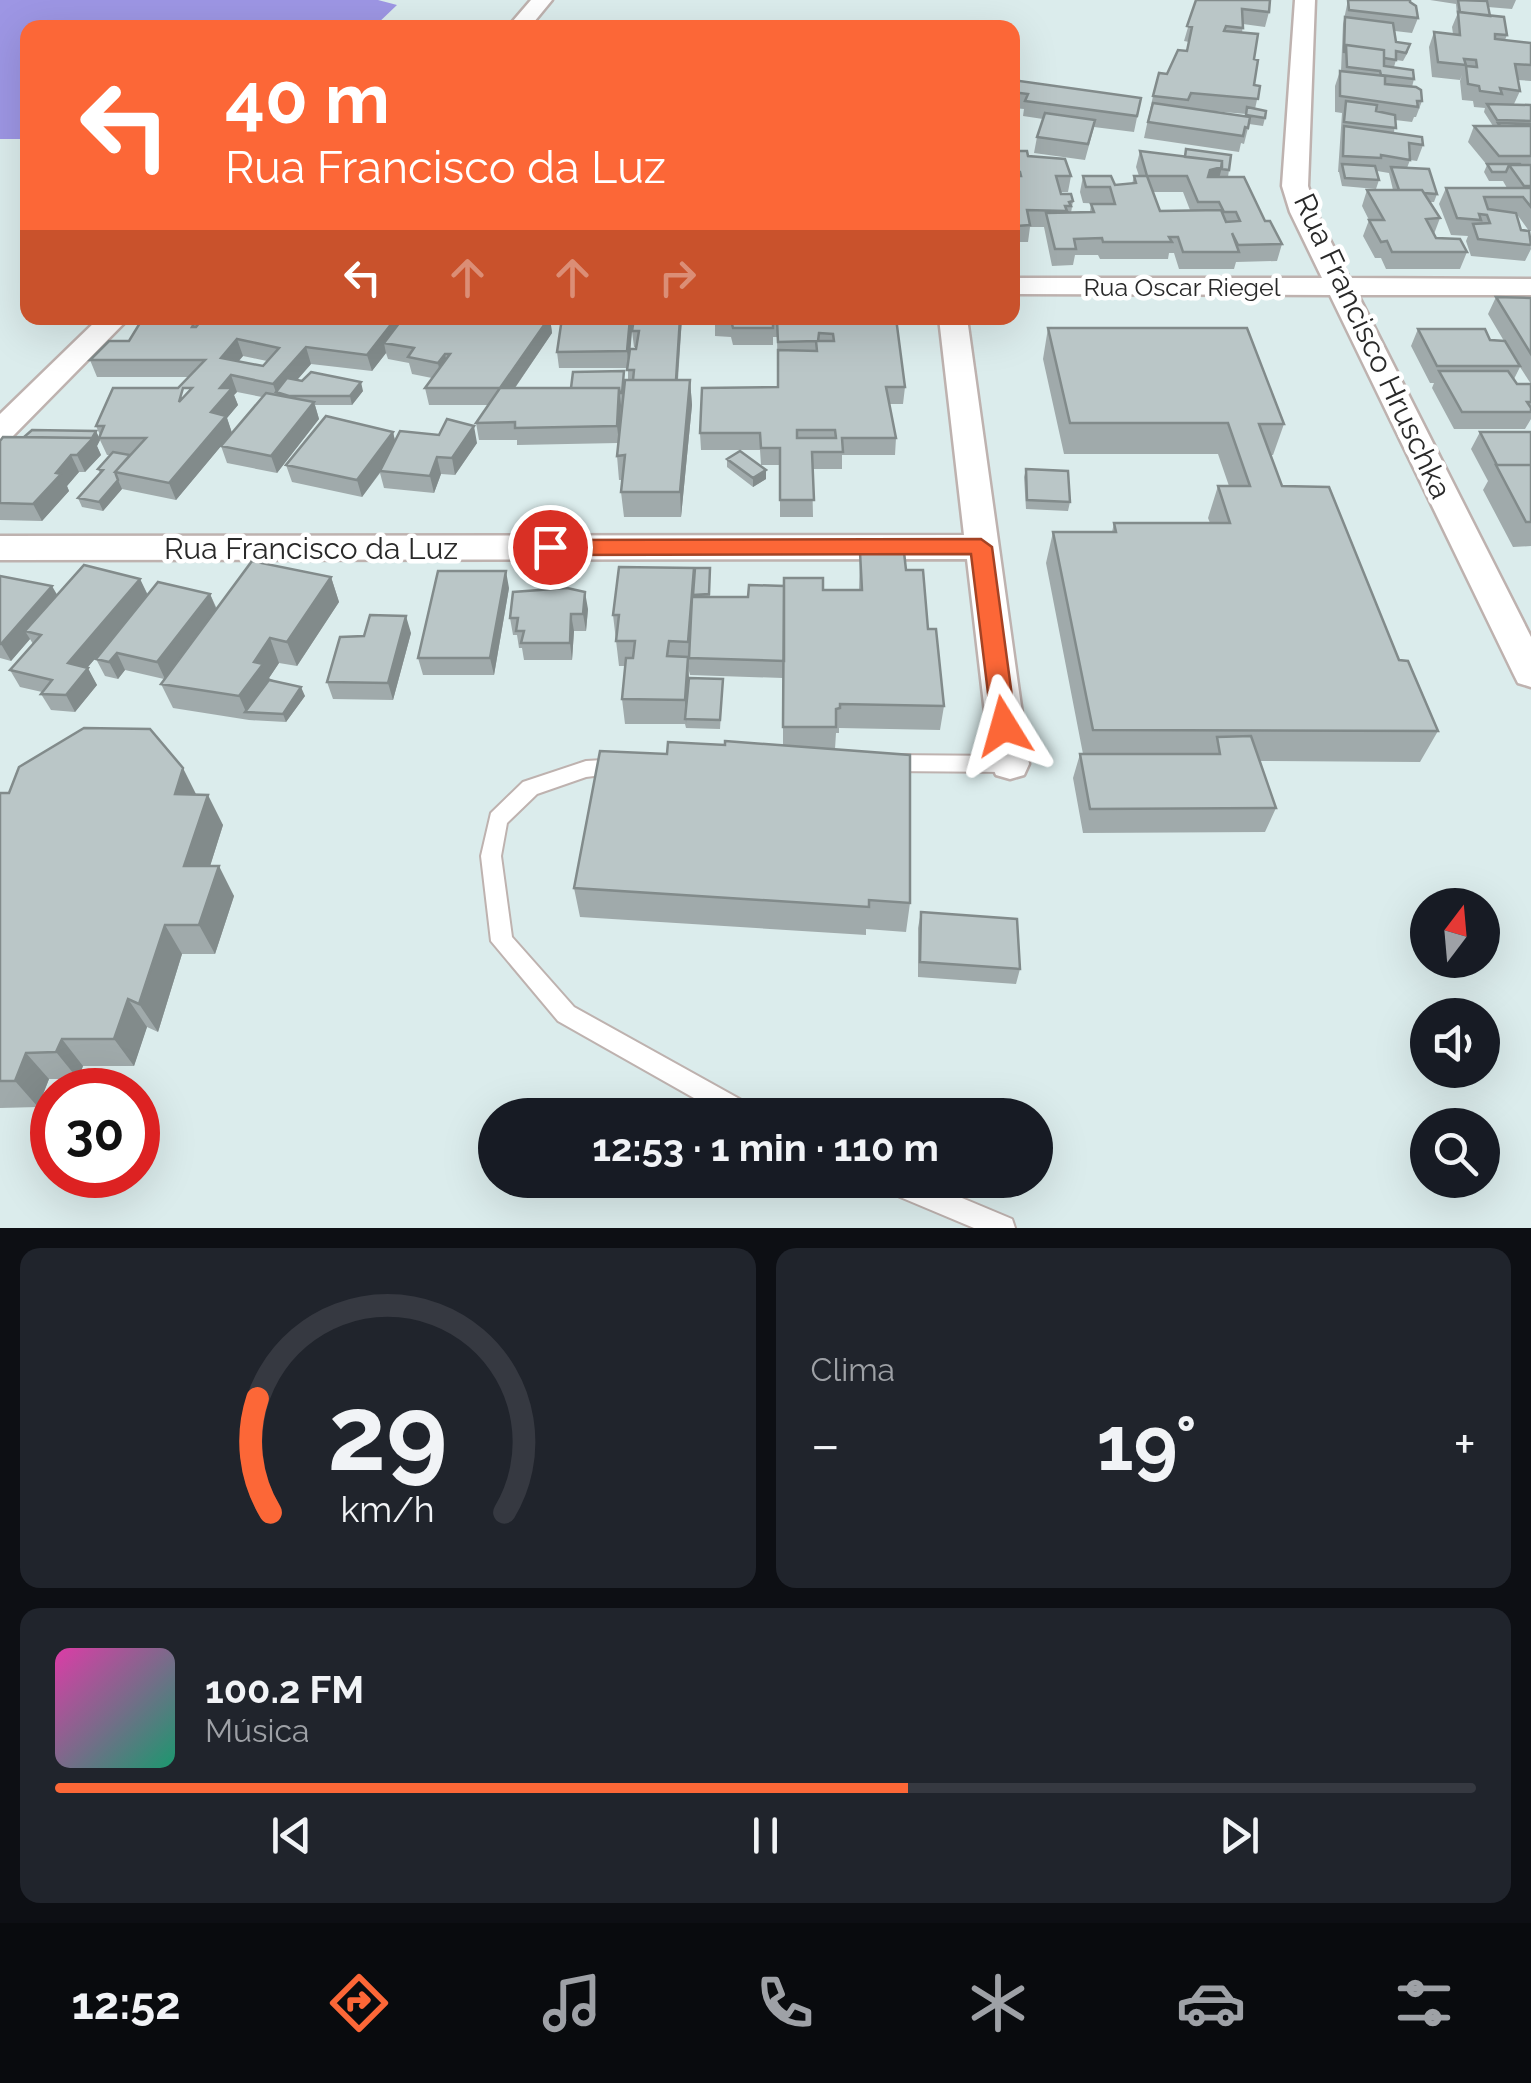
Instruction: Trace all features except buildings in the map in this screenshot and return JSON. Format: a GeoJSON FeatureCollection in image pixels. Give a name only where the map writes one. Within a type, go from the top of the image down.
{"type":"FeatureCollection","features":[{"type":"Feature","properties":{"kind":"street"},"geometry":{"type":"LineString","coordinates":[[524,20],[542,0]]}},
{"type":"Feature","properties":{"kind":"street","name":"Rua Francisco Hruschka"},"geometry":{"type":"LineString","coordinates":[[1305,0],[1295,186],[1303,212],[1531,673]]}},
{"type":"Feature","properties":{"kind":"street","name":"Rua Oscar Riegel"},"geometry":{"type":"LineString","coordinates":[[1020,286],[1531,286]]}},
{"type":"Feature","properties":{"kind":"street"},"geometry":{"type":"LineString","coordinates":[[0,431],[108,325]]}},
{"type":"Feature","properties":{"kind":"street"},"geometry":{"type":"LineString","coordinates":[[955,325],[1010,764]]}},
{"type":"Feature","properties":{"kind":"street","name":"Rua Francisco da Luz"},"geometry":{"type":"LineString","coordinates":[[0,548],[981,547]]}},
{"type":"Feature","properties":{"kind":"lane"},"geometry":{"type":"LineString","coordinates":[[856,763],[1010,764]]}},
{"type":"Feature","properties":{"kind":"lane"},"geometry":{"type":"LineString","coordinates":[[644,766],[586,769],[530,788],[498,819],[491,856],[502,941],[566,1014],[716,1098]]}},
{"type":"Feature","properties":{"kind":"lane"},"geometry":{"type":"LineString","coordinates":[[932,1198],[1003,1228]]}},
{"type":"Feature","properties":{"kind":"shaded area"},"geometry":{"type":"Polygon","coordinates":[[[0,0],[378,0],[397,5],[381,20],[20,20],[20,139],[0,139],[0,0]]]}},
{"type":"Feature","properties":{"kind":"route"},"geometry":{"type":"LineString","coordinates":[[550,547],[981,547],[1004,726]]}}]}
